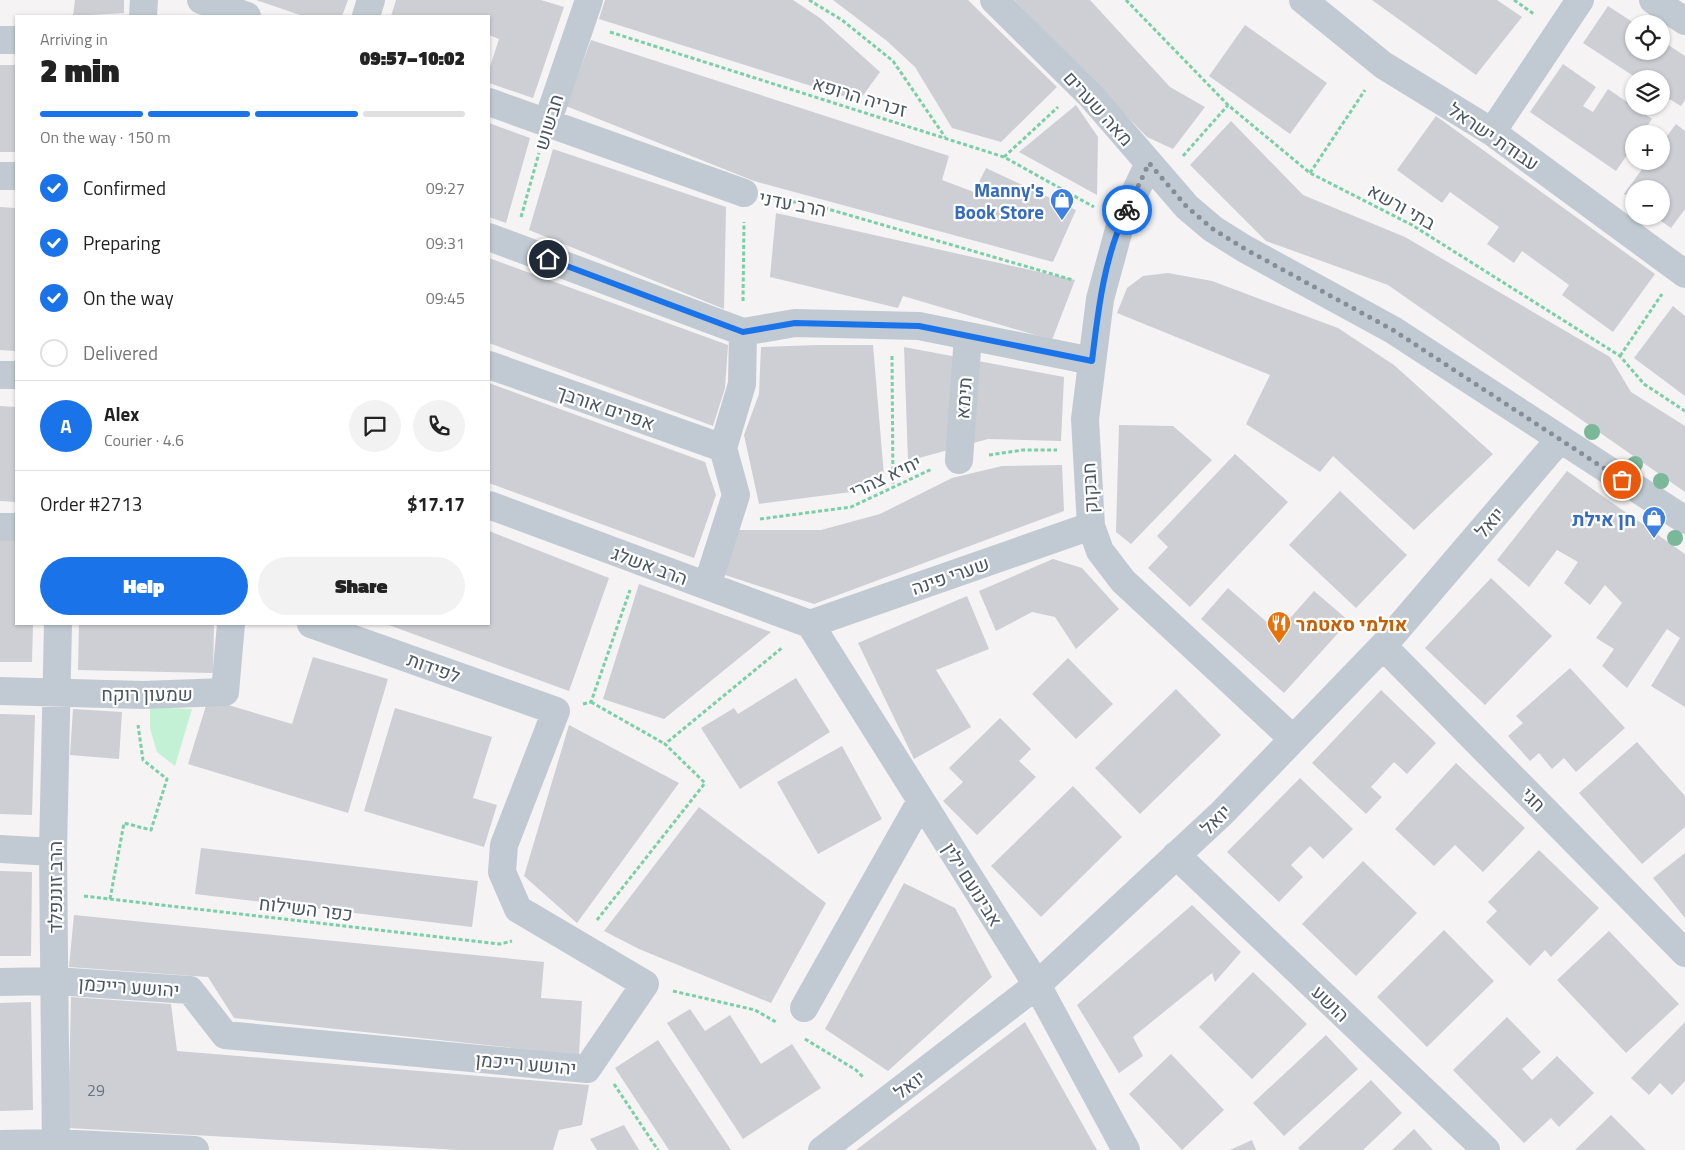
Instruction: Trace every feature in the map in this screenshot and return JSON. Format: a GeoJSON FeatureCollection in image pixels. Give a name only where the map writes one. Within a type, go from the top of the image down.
{"type":"FeatureCollection","features":[{"type":"Feature","properties":{"kind":"street"},"geometry":{"type":"LineString","coordinates":[[143,15],[144,0]]}},
{"type":"Feature","properties":{"kind":"street"},"geometry":{"type":"LineString","coordinates":[[201,0],[244,15]]}},
{"type":"Feature","properties":{"kind":"street"},"geometry":{"type":"LineString","coordinates":[[366,15],[371,0]]}},
{"type":"Feature","properties":{"kind":"street","name":"מאה שערים"},"geometry":{"type":"LineString","coordinates":[[994,0],[1091,96],[1187,207],[1237,244],[1393,330],[1685,520]]}},
{"type":"Feature","properties":{"kind":"street","name":"עבודת ישראל"},"geometry":{"type":"LineString","coordinates":[[1303,0],[1382,65],[1492,132],[1682,272]]}},
{"type":"Feature","properties":{"kind":"street"},"geometry":{"type":"LineString","coordinates":[[1492,132],[1580,0]]}},
{"type":"Feature","properties":{"kind":"street"},"geometry":{"type":"LineString","coordinates":[[1653,0],[1685,21]]}},
{"type":"Feature","properties":{"kind":"street","name":"חבשוש"},"geometry":{"type":"LineString","coordinates":[[547,123],[585,11]]}},
{"type":"Feature","properties":{"kind":"street"},"geometry":{"type":"LineString","coordinates":[[0,40],[15,40]]}},
{"type":"Feature","properties":{"kind":"street","name":"הרב עדני"},"geometry":{"type":"LineString","coordinates":[[490,102],[744,193]]}},
{"type":"Feature","properties":{"kind":"street","name":"חבקוק"},"geometry":{"type":"LineString","coordinates":[[1156,171],[1121,222],[1102,289],[1085,419],[1091,526],[1100,551],[1123,581],[1293,739]]}},
{"type":"Feature","properties":{"kind":"street"},"geometry":{"type":"LineString","coordinates":[[0,176],[15,176]]}},
{"type":"Feature","properties":{"kind":"street"},"geometry":{"type":"LineString","coordinates":[[501,242],[743,332],[795,323],[919,326],[1092,361]]}},
{"type":"Feature","properties":{"kind":"street"},"geometry":{"type":"LineString","coordinates":[[707,586],[736,495],[723,448],[742,384],[743,332]]}},
{"type":"Feature","properties":{"kind":"street","name":"תימא"},"geometry":{"type":"LineString","coordinates":[[959,460],[968,336]]}},
{"type":"Feature","properties":{"kind":"street","name":"אפרים אורבך"},"geometry":{"type":"LineString","coordinates":[[490,365],[723,448]]}},
{"type":"Feature","properties":{"kind":"street"},"geometry":{"type":"LineString","coordinates":[[0,375],[15,375]]}},
{"type":"Feature","properties":{"kind":"street","name":"יואל"},"geometry":{"type":"LineString","coordinates":[[822,1150],[1037,985],[1222,813],[1382,646],[1560,439]]}},
{"type":"Feature","properties":{"kind":"street","name":"הרב אשלג"},"geometry":{"type":"LineString","coordinates":[[490,505],[810,624]]}},
{"type":"Feature","properties":{"kind":"street","name":"שערי פינה"},"geometry":{"type":"LineString","coordinates":[[810,624],[1091,526]]}},
{"type":"Feature","properties":{"kind":"street"},"geometry":{"type":"LineString","coordinates":[[0,527],[15,528]]}},
{"type":"Feature","properties":{"kind":"street","name":"אבינועם ילין"},"geometry":{"type":"LineString","coordinates":[[810,624],[1037,985],[1126,1150]]}},
{"type":"Feature","properties":{"kind":"street","name":"הרב זוננפלד"},"geometry":{"type":"LineString","coordinates":[[56,1147],[53,852],[58,625]]}},
{"type":"Feature","properties":{"kind":"street","name":"שמעון רוקח"},"geometry":{"type":"LineString","coordinates":[[0,691],[143,695],[225,692],[231,625]]}},
{"type":"Feature","properties":{"kind":"street","name":"לפידות"},"geometry":{"type":"LineString","coordinates":[[314,625],[556,711]]}},
{"type":"Feature","properties":{"kind":"street","name":"חגי"},"geometry":{"type":"LineString","coordinates":[[1382,646],[1685,953]]}},
{"type":"Feature","properties":{"kind":"street"},"geometry":{"type":"LineString","coordinates":[[556,711],[504,845],[502,872],[518,909],[646,984]]}},
{"type":"Feature","properties":{"kind":"street"},"geometry":{"type":"LineString","coordinates":[[804,1008],[921,801]]}},
{"type":"Feature","properties":{"kind":"street"},"geometry":{"type":"LineString","coordinates":[[0,850],[53,852]]}},
{"type":"Feature","properties":{"kind":"street","name":"הושע"},"geometry":{"type":"LineString","coordinates":[[1176,856],[1486,1150]]}},
{"type":"Feature","properties":{"kind":"street"},"geometry":{"type":"LineString","coordinates":[[0,982],[55,981]]}},
{"type":"Feature","properties":{"kind":"street","name":"יהושע רייכמן"},"geometry":{"type":"LineString","coordinates":[[55,981],[190,990],[225,1035],[587,1069],[646,984]]}},
{"type":"Feature","properties":{"kind":"street"},"geometry":{"type":"LineString","coordinates":[[0,1144],[195,1150]]}},
{"type":"Feature","properties":{"kind":"path"},"geometry":{"type":"LineString","coordinates":[[809,0],[842,20],[892,61],[946,137]]}},
{"type":"Feature","properties":{"kind":"path","name":"בתי ורשא"},"geometry":{"type":"LineString","coordinates":[[1126,0],[1228,105],[1310,173],[1412,225],[1620,356],[1644,384],[1685,411]]}},
{"type":"Feature","properties":{"kind":"path","name":"זכריה הרופא"},"geometry":{"type":"LineString","coordinates":[[585,11],[1004,157],[1121,222]]}},
{"type":"Feature","properties":{"kind":"path"},"geometry":{"type":"LineString","coordinates":[[1310,173],[1382,65]]}},
{"type":"Feature","properties":{"kind":"path"},"geometry":{"type":"LineString","coordinates":[[1004,157],[1063,103]]}},
{"type":"Feature","properties":{"kind":"path"},"geometry":{"type":"LineString","coordinates":[[1156,171],[1228,105]]}},
{"type":"Feature","properties":{"kind":"path","name":"חבשוש"},"geometry":{"type":"LineString","coordinates":[[501,242],[547,123]]}},
{"type":"Feature","properties":{"kind":"path"},"geometry":{"type":"LineString","coordinates":[[743,332],[744,193]]}},
{"type":"Feature","properties":{"kind":"path","name":"הרב עדני"},"geometry":{"type":"LineString","coordinates":[[744,193],[821,207],[1102,289]]}},
{"type":"Feature","properties":{"kind":"path"},"geometry":{"type":"LineString","coordinates":[[1620,356],[1682,272]]}},
{"type":"Feature","properties":{"kind":"path"},"geometry":{"type":"LineString","coordinates":[[892,325],[893,486]]}},
{"type":"Feature","properties":{"kind":"path","name":"יחיא צהרי"},"geometry":{"type":"LineString","coordinates":[[727,523],[851,507],[920,473],[959,460],[1023,450]]}},
{"type":"Feature","properties":{"kind":"path"},"geometry":{"type":"LineString","coordinates":[[591,702],[640,561]]}},
{"type":"Feature","properties":{"kind":"path"},"geometry":{"type":"LineString","coordinates":[[665,744],[810,624]]}},
{"type":"Feature","properties":{"kind":"path"},"geometry":{"type":"LineString","coordinates":[[110,899],[124,823],[151,830],[167,779],[143,760],[137,728],[143,695]]}},
{"type":"Feature","properties":{"kind":"path"},"geometry":{"type":"LineString","coordinates":[[556,711],[591,702],[665,744],[705,783],[578,944]]}},
{"type":"Feature","properties":{"kind":"path","name":"כפר השילוח"},"geometry":{"type":"LineString","coordinates":[[54,892],[500,944],[553,930]]}},
{"type":"Feature","properties":{"kind":"path"},"geometry":{"type":"LineString","coordinates":[[646,984],[755,1010],[781,1025]]}},
{"type":"Feature","properties":{"kind":"path"},"geometry":{"type":"LineString","coordinates":[[798,1035],[856,1070],[886,1101]]}},
{"type":"Feature","properties":{"kind":"path"},"geometry":{"type":"LineString","coordinates":[[596,1057],[658,1150]]}},
{"type":"Feature","properties":{"kind":"green space"},"geometry":{"type":"Polygon","coordinates":[[[150,707],[192,709],[175,766],[157,752],[150,728],[150,707]]]}},
{"type":"Feature","properties":{"kind":"building"},"geometry":{"type":"Polygon","coordinates":[[[75,0],[124,0],[124,13],[73,15],[75,0]]]}},
{"type":"Feature","properties":{"kind":"building"},"geometry":{"type":"Polygon","coordinates":[[[256,0],[348,0],[342,15],[300,15],[256,0]]]}},
{"type":"Feature","properties":{"kind":"building"},"geometry":{"type":"Polygon","coordinates":[[[396,0],[541,0],[564,7],[533,98],[490,83],[490,67],[499,39],[490,35],[490,15],[391,15],[396,0]]]}},
{"type":"Feature","properties":{"kind":"building"},"geometry":{"type":"Polygon","coordinates":[[[605,0],[793,0],[820,18],[880,72],[859,101],[599,19],[605,0]]]}},
{"type":"Feature","properties":{"kind":"building"},"geometry":{"type":"Polygon","coordinates":[[[833,0],[968,0],[1057,87],[1001,142],[952,128],[915,67],[887,41],[833,0]]]}},
{"type":"Feature","properties":{"kind":"building"},"geometry":{"type":"Polygon","coordinates":[[[1014,0],[1090,0],[1170,87],[1205,107],[1173,149],[1147,137],[1014,0]]]}},
{"type":"Feature","properties":{"kind":"building"},"geometry":{"type":"Polygon","coordinates":[[[1372,0],[1497,0],[1522,17],[1476,75],[1372,0]]]}},
{"type":"Feature","properties":{"kind":"building"},"geometry":{"type":"Polygon","coordinates":[[[1608,6],[1625,17],[1625,60],[1670,60],[1670,46],[1685,56],[1685,100],[1681,106],[1670,99],[1670,70],[1625,70],[1583,43],[1608,6]]]}},
{"type":"Feature","properties":{"kind":"building"},"geometry":{"type":"Polygon","coordinates":[[[1245,25],[1327,83],[1290,134],[1209,76],[1245,25]]]}},
{"type":"Feature","properties":{"kind":"building"},"geometry":{"type":"Polygon","coordinates":[[[591,40],[949,156],[942,180],[974,192],[986,168],[1076,210],[1053,262],[754,181],[566,106],[591,40]]]}},
{"type":"Feature","properties":{"kind":"building"},"geometry":{"type":"Polygon","coordinates":[[[1563,64],[1596,87],[1583,106],[1593,112],[1608,89],[1625,101],[1625,115],[1646,115],[1652,119],[1648,125],[1625,125],[1625,158],[1616,171],[1530,112],[1563,64]]]}},
{"type":"Feature","properties":{"kind":"building"},"geometry":{"type":"Polygon","coordinates":[[[0,65],[15,65],[15,152],[0,152],[0,65]]]}},
{"type":"Feature","properties":{"kind":"building"},"geometry":{"type":"Polygon","coordinates":[[[1076,105],[1098,137],[1097,195],[1019,152],[1076,105]]]}},
{"type":"Feature","properties":{"kind":"building"},"geometry":{"type":"Polygon","coordinates":[[[1436,116],[1655,274],[1613,332],[1562,295],[1569,285],[1522,251],[1514,263],[1487,244],[1499,227],[1450,192],[1442,203],[1397,170],[1436,116]]]}},
{"type":"Feature","properties":{"kind":"building"},"geometry":{"type":"Polygon","coordinates":[[[1231,121],[1303,195],[1405,237],[1610,357],[1631,392],[1685,426],[1685,492],[1388,285],[1266,241],[1190,165],[1231,121]]]}},
{"type":"Feature","properties":{"kind":"building"},"geometry":{"type":"Polygon","coordinates":[[[490,123],[530,138],[506,223],[490,217],[490,123]]]}},
{"type":"Feature","properties":{"kind":"building"},"geometry":{"type":"Polygon","coordinates":[[[1676,124],[1685,131],[1685,209],[1671,228],[1667,225],[1670,225],[1670,180],[1634,180],[1641,170],[1670,170],[1670,132],[1676,124]]]}},
{"type":"Feature","properties":{"kind":"building"},"geometry":{"type":"Polygon","coordinates":[[[553,149],[726,207],[724,309],[529,230],[553,149]]]}},
{"type":"Feature","properties":{"kind":"building"},"geometry":{"type":"Polygon","coordinates":[[[0,207],[15,208],[15,351],[0,350],[0,207]]]}},
{"type":"Feature","properties":{"kind":"building"},"geometry":{"type":"Polygon","coordinates":[[[776,213],[1075,280],[1052,340],[903,296],[898,308],[770,277],[776,213]]]}},
{"type":"Feature","properties":{"kind":"building"},"geometry":{"type":"Polygon","coordinates":[[[490,258],[728,345],[725,388],[713,426],[490,343],[490,258]]]}},
{"type":"Feature","properties":{"kind":"building"},"geometry":{"type":"Polygon","coordinates":[[[1168,273],[1212,281],[1338,328],[1394,365],[1493,454],[1414,530],[1333,456],[1320,472],[1246,424],[1270,375],[1117,313],[1127,288],[1143,276],[1168,273]]]}},
{"type":"Feature","properties":{"kind":"building"},"geometry":{"type":"Polygon","coordinates":[[[1673,306],[1685,316],[1685,396],[1634,358],[1673,306]]]}},
{"type":"Feature","properties":{"kind":"building"},"geometry":{"type":"Polygon","coordinates":[[[873,345],[884,476],[851,492],[759,504],[744,435],[759,394],[761,347],[873,345]]]}},
{"type":"Feature","properties":{"kind":"building"},"geometry":{"type":"Polygon","coordinates":[[[904,347],[1064,377],[1061,441],[988,439],[908,461],[904,347]]]}},
{"type":"Feature","properties":{"kind":"building"},"geometry":{"type":"Polygon","coordinates":[[[490,383],[705,462],[716,495],[694,558],[490,483],[490,383]]]}},
{"type":"Feature","properties":{"kind":"building"},"geometry":{"type":"Polygon","coordinates":[[[0,406],[15,407],[15,502],[0,501],[0,406]]]}},
{"type":"Feature","properties":{"kind":"building"},"geometry":{"type":"Polygon","coordinates":[[[1119,425],[1173,426],[1212,460],[1131,544],[1116,532],[1119,425]]]}},
{"type":"Feature","properties":{"kind":"building"},"geometry":{"type":"Polygon","coordinates":[[[1235,454],[1288,502],[1190,607],[1148,568],[1168,547],[1157,536],[1235,454]]]}},
{"type":"Feature","properties":{"kind":"building"},"geometry":{"type":"Polygon","coordinates":[[[1062,465],[1064,511],[814,604],[722,574],[739,530],[821,530],[880,514],[952,478],[1002,466],[1062,465]]]}},
{"type":"Feature","properties":{"kind":"building"},"geometry":{"type":"Polygon","coordinates":[[[1567,471],[1685,554],[1685,707],[1651,686],[1680,638],[1667,629],[1627,688],[1602,666],[1614,649],[1596,638],[1622,603],[1605,585],[1590,605],[1564,583],[1578,562],[1557,550],[1529,587],[1497,560],[1567,471]]]}},
{"type":"Feature","properties":{"kind":"building"},"geometry":{"type":"Polygon","coordinates":[[[1340,491],[1407,555],[1356,608],[1289,545],[1340,491]]]}},
{"type":"Feature","properties":{"kind":"building"},"geometry":{"type":"Polygon","coordinates":[[[490,531],[609,578],[569,691],[389,625],[490,625],[490,531]]]}},
{"type":"Feature","properties":{"kind":"building"},"geometry":{"type":"Polygon","coordinates":[[[0,540],[15,540],[15,625],[33,625],[32,662],[0,662],[0,540]]]}},
{"type":"Feature","properties":{"kind":"building"},"geometry":{"type":"Polygon","coordinates":[[[1053,559],[1082,568],[1119,609],[1076,649],[1055,617],[1032,612],[996,631],[979,591],[1053,559]]]}},
{"type":"Feature","properties":{"kind":"building"},"geometry":{"type":"Polygon","coordinates":[[[1491,578],[1552,636],[1485,705],[1425,648],[1491,578]]]}},
{"type":"Feature","properties":{"kind":"building"},"geometry":{"type":"Polygon","coordinates":[[[639,584],[771,632],[664,719],[603,699],[639,584]]]}},
{"type":"Feature","properties":{"kind":"building","name":"אולמי סאטמר"},"geometry":{"type":"Polygon","coordinates":[[[1228,588],[1278,632],[1314,591],[1349,621],[1284,693],[1201,619],[1228,588]]]}},
{"type":"Feature","properties":{"kind":"building"},"geometry":{"type":"Polygon","coordinates":[[[967,596],[989,649],[936,670],[971,727],[914,759],[858,643],[967,596]]]}},
{"type":"Feature","properties":{"kind":"building"},"geometry":{"type":"Polygon","coordinates":[[[79,625],[214,625],[213,673],[78,670],[79,625]]]}},
{"type":"Feature","properties":{"kind":"building"},"geometry":{"type":"Polygon","coordinates":[[[313,657],[388,679],[348,813],[188,764],[208,699],[292,724],[313,657]]]}},
{"type":"Feature","properties":{"kind":"building"},"geometry":{"type":"Polygon","coordinates":[[[1068,658],[1113,704],[1076,739],[1032,694],[1068,658]]]}},
{"type":"Feature","properties":{"kind":"building"},"geometry":{"type":"Polygon","coordinates":[[[1570,668],[1625,728],[1576,772],[1564,758],[1552,769],[1539,753],[1530,761],[1508,736],[1523,723],[1516,716],[1570,668]]]}},
{"type":"Feature","properties":{"kind":"building"},"geometry":{"type":"Polygon","coordinates":[[[796,678],[830,732],[740,789],[701,728],[734,708],[738,714],[796,678]]]}},
{"type":"Feature","properties":{"kind":"building"},"geometry":{"type":"Polygon","coordinates":[[[1176,689],[1221,735],[1140,814],[1095,768],[1176,689]]]}},
{"type":"Feature","properties":{"kind":"building"},"geometry":{"type":"Polygon","coordinates":[[[1381,690],[1436,743],[1407,774],[1394,762],[1371,787],[1382,797],[1366,814],[1312,763],[1381,690]]]}},
{"type":"Feature","properties":{"kind":"building"},"geometry":{"type":"Polygon","coordinates":[[[395,708],[492,737],[473,798],[497,805],[484,847],[364,811],[395,708]]]}},
{"type":"Feature","properties":{"kind":"building"},"geometry":{"type":"Polygon","coordinates":[[[73,709],[122,712],[119,759],[70,755],[73,709]]]}},
{"type":"Feature","properties":{"kind":"building"},"geometry":{"type":"Polygon","coordinates":[[[0,714],[35,715],[32,815],[0,814],[0,714]]]}},
{"type":"Feature","properties":{"kind":"building"},"geometry":{"type":"Polygon","coordinates":[[[1000,718],[1031,749],[1019,761],[1036,777],[977,835],[943,801],[963,782],[949,768],[1000,718]]]}},
{"type":"Feature","properties":{"kind":"building"},"geometry":{"type":"Polygon","coordinates":[[[569,725],[679,783],[577,923],[524,876],[569,725]]]}},
{"type":"Feature","properties":{"kind":"building"},"geometry":{"type":"Polygon","coordinates":[[[1637,742],[1685,796],[1685,827],[1642,864],[1579,793],[1637,742]]]}},
{"type":"Feature","properties":{"kind":"building"},"geometry":{"type":"Polygon","coordinates":[[[842,746],[882,819],[818,854],[777,782],[842,746]]]}},
{"type":"Feature","properties":{"kind":"building"},"geometry":{"type":"Polygon","coordinates":[[[1456,763],[1525,828],[1483,872],[1455,845],[1434,866],[1395,829],[1456,763]]]}},
{"type":"Feature","properties":{"kind":"building"},"geometry":{"type":"Polygon","coordinates":[[[1300,778],[1353,829],[1323,859],[1310,846],[1291,865],[1303,877],[1279,902],[1227,852],[1300,778]]]}},
{"type":"Feature","properties":{"kind":"building"},"geometry":{"type":"Polygon","coordinates":[[[1073,786],[1122,837],[1041,917],[991,866],[1073,786]]]}},
{"type":"Feature","properties":{"kind":"building"},"geometry":{"type":"Polygon","coordinates":[[[699,807],[826,903],[771,1003],[639,949],[604,931],[699,807]]]}},
{"type":"Feature","properties":{"kind":"building"},"geometry":{"type":"Polygon","coordinates":[[[201,848],[478,881],[472,927],[195,894],[201,848]]]}},
{"type":"Feature","properties":{"kind":"building"},"geometry":{"type":"Polygon","coordinates":[[[1539,850],[1599,908],[1551,957],[1545,950],[1530,966],[1486,922],[1497,911],[1488,902],[1539,850]]]}},
{"type":"Feature","properties":{"kind":"building"},"geometry":{"type":"Polygon","coordinates":[[[1685,853],[1685,918],[1653,878],[1685,853]]]}},
{"type":"Feature","properties":{"kind":"building"},"geometry":{"type":"Polygon","coordinates":[[[1363,861],[1417,913],[1356,976],[1302,924],[1363,861]]]}},
{"type":"Feature","properties":{"kind":"building"},"geometry":{"type":"Polygon","coordinates":[[[0,871],[32,872],[31,956],[0,956],[0,871]]]}},
{"type":"Feature","properties":{"kind":"building"},"geometry":{"type":"Polygon","coordinates":[[[904,883],[955,908],[992,977],[888,1071],[825,1029],[904,883]]]}},
{"type":"Feature","properties":{"kind":"building"},"geometry":{"type":"Polygon","coordinates":[[[1192,905],[1241,952],[1215,982],[1212,973],[1133,1037],[1143,1056],[1119,1073],[1077,1005],[1192,905]]]}},
{"type":"Feature","properties":{"kind":"building"},"geometry":{"type":"Polygon","coordinates":[[[74,915],[544,962],[541,998],[582,1001],[579,1055],[234,1018],[208,977],[69,967],[74,915]]]}},
{"type":"Feature","properties":{"kind":"building"},"geometry":{"type":"Polygon","coordinates":[[[1444,930],[1494,981],[1427,1047],[1377,997],[1444,930]]]}},
{"type":"Feature","properties":{"kind":"building"},"geometry":{"type":"Polygon","coordinates":[[[1609,931],[1679,1004],[1626,1053],[1557,980],[1609,931]]]}},
{"type":"Feature","properties":{"kind":"building"},"geometry":{"type":"Polygon","coordinates":[[[1253,972],[1307,1024],[1252,1079],[1199,1027],[1253,972]]]}},
{"type":"Feature","properties":{"kind":"building"},"geometry":{"type":"Polygon","coordinates":[[[71,997],[171,1004],[177,1051],[589,1085],[582,1125],[559,1130],[553,1150],[459,1150],[68,1128],[71,997]]]}},
{"type":"Feature","properties":{"kind":"building"},"geometry":{"type":"Polygon","coordinates":[[[31,1002],[33,1110],[0,1111],[0,1003],[31,1002]]]}},
{"type":"Feature","properties":{"kind":"building"},"geometry":{"type":"Polygon","coordinates":[[[690,1009],[705,1031],[730,1015],[761,1064],[792,1044],[821,1088],[743,1139],[667,1023],[690,1009]]]}},
{"type":"Feature","properties":{"kind":"building"},"geometry":{"type":"Polygon","coordinates":[[[1507,1017],[1541,1052],[1522,1069],[1532,1080],[1557,1056],[1594,1093],[1559,1127],[1551,1118],[1524,1143],[1453,1070],[1507,1017]]]}},
{"type":"Feature","properties":{"kind":"building"},"geometry":{"type":"Polygon","coordinates":[[[1025,1022],[1097,1150],[856,1150],[976,1059],[1025,1022]]]}},
{"type":"Feature","properties":{"kind":"building"},"geometry":{"type":"Polygon","coordinates":[[[1685,1022],[1685,1081],[1672,1095],[1660,1083],[1649,1095],[1631,1078],[1685,1022]]]}},
{"type":"Feature","properties":{"kind":"building"},"geometry":{"type":"Polygon","coordinates":[[[1326,1035],[1358,1069],[1284,1136],[1253,1103],[1326,1035]]]}},
{"type":"Feature","properties":{"kind":"building"},"geometry":{"type":"Polygon","coordinates":[[[658,1040],[731,1150],[669,1150],[615,1068],[658,1040]]]}},
{"type":"Feature","properties":{"kind":"building"},"geometry":{"type":"Polygon","coordinates":[[[1171,1054],[1224,1110],[1182,1150],[1129,1094],[1171,1054]]]}},
{"type":"Feature","properties":{"kind":"building"},"geometry":{"type":"Polygon","coordinates":[[[1371,1080],[1402,1113],[1363,1150],[1300,1150],[1298,1148],[1371,1080]]]}},
{"type":"Feature","properties":{"kind":"building"},"geometry":{"type":"Polygon","coordinates":[[[1611,1115],[1646,1150],[1575,1150],[1611,1115]]]}},
{"type":"Feature","properties":{"kind":"building"},"geometry":{"type":"Polygon","coordinates":[[[624,1125],[639,1150],[597,1150],[590,1139],[624,1125]]]}},
{"type":"Feature","properties":{"kind":"building"},"geometry":{"type":"Polygon","coordinates":[[[1414,1129],[1433,1150],[1392,1150],[1414,1129]]]}},
{"type":"Feature","properties":{"kind":"building"},"geometry":{"type":"Polygon","coordinates":[[[1252,1140],[1256,1150],[1230,1150],[1252,1140]]]}},
{"type":"Feature","properties":{"kind":"way so far"},"geometry":{"type":"LineString","coordinates":[[1127,210],[1149,163],[1187,207],[1213,229],[1245,249],[1393,330],[1622,480]]}},
{"type":"Feature","properties":{"kind":"place","name":"Manny's Book Store"},"geometry":{"type":"Point","coordinates":[1062,221]}},
{"type":"Feature","properties":{"kind":"place","name":"חן אילת"},"geometry":{"type":"Point","coordinates":[1654,539]}},
{"type":"Feature","properties":{"kind":"place","name":"אולמי סאטמר"},"geometry":{"type":"Point","coordinates":[1279,644]}},
{"type":"Feature","properties":{"kind":"route"},"geometry":{"type":"LineString","coordinates":[[548,259],[743,332],[795,323],[919,326],[1092,361],[1100,298],[1121,222],[1127,210]]}}]}
